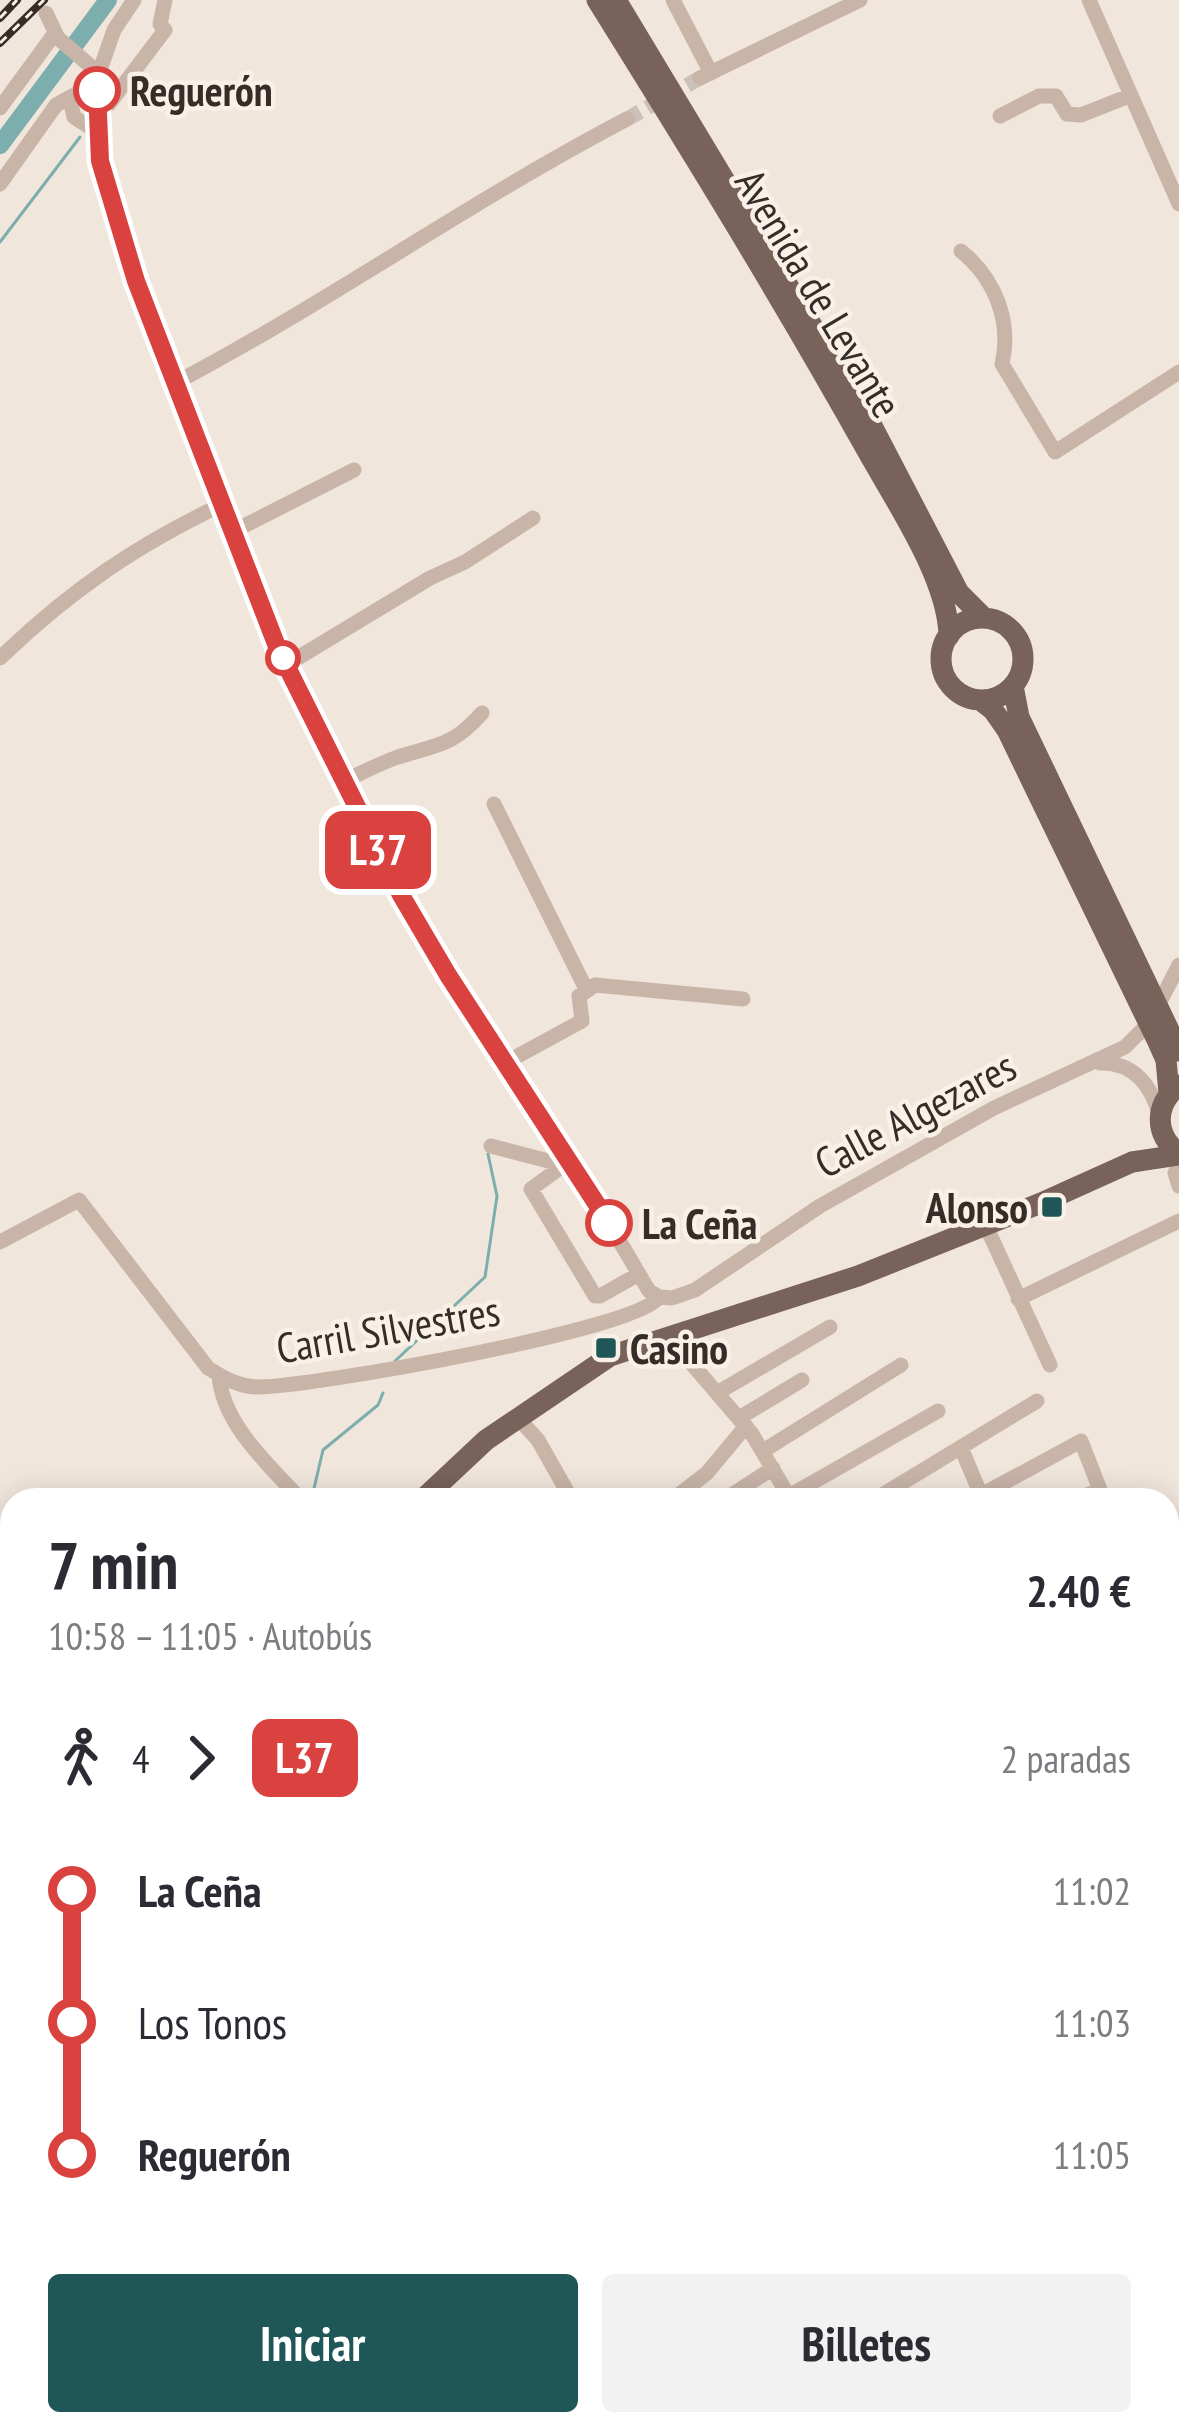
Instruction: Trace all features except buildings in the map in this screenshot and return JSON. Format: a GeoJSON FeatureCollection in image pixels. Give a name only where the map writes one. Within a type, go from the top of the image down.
{"type":"FeatureCollection","features":[{"type":"Feature","properties":{"kind":"main road","name":"Avenida de Levante"},"geometry":{"type":"LineString","coordinates":[[596,0],[794,323],[884,480],[940,590],[949,636]]}},
{"type":"Feature","properties":{"kind":"main road","name":"Avenida de Levante"},"geometry":{"type":"LineString","coordinates":[[616,0],[870,422],[959,593],[984,618]]}},
{"type":"Feature","properties":{"kind":"main road"},"geometry":{"type":"LineString","coordinates":[[980,700],[995,698],[1013,686],[1023,666],[1020,643],[1006,626],[984,618],[961,625],[949,636],[941,656],[946,677],[959,693],[993,710],[1007,730],[1154,1016],[1179,1051]]}},
{"type":"Feature","properties":{"kind":"main road"},"geometry":{"type":"LineString","coordinates":[[435,1488],[517,1417],[601,1360],[841,1282],[986,1226],[1132,1162],[1146,1151],[1174,1089],[1154,1016],[1019,717],[1013,686]]}},
{"type":"Feature","properties":{"kind":"main road"},"geometry":{"type":"LineString","coordinates":[[1132,1162],[1179,1157],[1160,1123]]}},
{"type":"Feature","properties":{"kind":"street"},"geometry":{"type":"LineString","coordinates":[[97,133],[74,117],[72,96],[134,0]]}},
{"type":"Feature","properties":{"kind":"street"},"geometry":{"type":"LineString","coordinates":[[97,111],[109,104],[165,30],[160,24],[165,0]]}},
{"type":"Feature","properties":{"kind":"street"},"geometry":{"type":"LineString","coordinates":[[673,0],[706,76],[860,0]]}},
{"type":"Feature","properties":{"kind":"street"},"geometry":{"type":"LineString","coordinates":[[1089,0],[1179,204]]}},
{"type":"Feature","properties":{"kind":"street"},"geometry":{"type":"LineString","coordinates":[[46,13],[58,36],[92,67],[100,161],[136,281],[286,665],[401,895],[649,1292],[659,1297]]}},
{"type":"Feature","properties":{"kind":"street"},"geometry":{"type":"LineString","coordinates":[[0,108],[58,36]]}},
{"type":"Feature","properties":{"kind":"street"},"geometry":{"type":"LineString","coordinates":[[0,184],[56,105],[72,96]]}},
{"type":"Feature","properties":{"kind":"street"},"geometry":{"type":"LineString","coordinates":[[1000,116],[1039,96],[1056,96],[1067,114],[1082,115],[1130,96]]}},
{"type":"Feature","properties":{"kind":"street"},"geometry":{"type":"LineString","coordinates":[[175,383],[234,352],[539,165],[627,119]]}},
{"type":"Feature","properties":{"kind":"street"},"geometry":{"type":"LineString","coordinates":[[961,251],[978,266],[1000,302],[1007,342],[1001,364],[1055,452],[1179,372]]}},
{"type":"Feature","properties":{"kind":"street"},"geometry":{"type":"LineString","coordinates":[[233,531],[354,470]]}},
{"type":"Feature","properties":{"kind":"street"},"geometry":{"type":"LineString","coordinates":[[0,658],[84,585],[152,538],[223,504]]}},
{"type":"Feature","properties":{"kind":"street"},"geometry":{"type":"LineString","coordinates":[[286,665],[532,518]]}},
{"type":"Feature","properties":{"kind":"street"},"geometry":{"type":"LineString","coordinates":[[344,782],[397,758],[441,747],[464,734],[482,713]]}},
{"type":"Feature","properties":{"kind":"street"},"geometry":{"type":"LineString","coordinates":[[494,804],[586,988]]}},
{"type":"Feature","properties":{"kind":"street","name":"Calle Algezares"},"geometry":{"type":"LineString","coordinates":[[659,1297],[695,1290],[820,1206],[994,1108],[1125,1047],[1154,1016],[1179,965]]}},
{"type":"Feature","properties":{"kind":"street"},"geometry":{"type":"LineString","coordinates":[[505,1064],[582,1021],[579,996],[595,985],[743,999]]}},
{"type":"Feature","properties":{"kind":"street"},"geometry":{"type":"LineString","coordinates":[[1085,1066],[1109,1063],[1132,1070],[1149,1089],[1160,1123]]}},
{"type":"Feature","properties":{"kind":"street"},"geometry":{"type":"LineString","coordinates":[[491,1146],[567,1163]]}},
{"type":"Feature","properties":{"kind":"street"},"geometry":{"type":"LineString","coordinates":[[1179,1157],[1175,1173],[1179,1186]]}},
{"type":"Feature","properties":{"kind":"street"},"geometry":{"type":"LineString","coordinates":[[567,1163],[531,1190],[595,1296],[639,1274]]}},
{"type":"Feature","properties":{"kind":"street","name":"Carril Silvestres"},"geometry":{"type":"LineString","coordinates":[[0,1242],[79,1200],[208,1368],[251,1387],[287,1386],[398,1368],[602,1323],[654,1306],[659,1297]]}},
{"type":"Feature","properties":{"kind":"street"},"geometry":{"type":"LineString","coordinates":[[1018,1299],[1179,1220]]}},
{"type":"Feature","properties":{"kind":"street"},"geometry":{"type":"LineString","coordinates":[[986,1226],[1050,1366]]}},
{"type":"Feature","properties":{"kind":"street"},"geometry":{"type":"LineString","coordinates":[[717,1393],[830,1328]]}},
{"type":"Feature","properties":{"kind":"street"},"geometry":{"type":"LineString","coordinates":[[675,1335],[683,1352],[743,1422],[784,1488]]}},
{"type":"Feature","properties":{"kind":"street"},"geometry":{"type":"LineString","coordinates":[[763,1451],[901,1365]]}},
{"type":"Feature","properties":{"kind":"street"},"geometry":{"type":"LineString","coordinates":[[219,1375],[236,1423],[291,1488]]}},
{"type":"Feature","properties":{"kind":"street"},"geometry":{"type":"LineString","coordinates":[[688,1488],[707,1473],[743,1422],[802,1380]]}},
{"type":"Feature","properties":{"kind":"street"},"geometry":{"type":"LineString","coordinates":[[895,1488],[1037,1401]]}},
{"type":"Feature","properties":{"kind":"street"},"geometry":{"type":"LineString","coordinates":[[807,1488],[938,1411]]}},
{"type":"Feature","properties":{"kind":"street"},"geometry":{"type":"LineString","coordinates":[[517,1417],[538,1440],[565,1488]]}},
{"type":"Feature","properties":{"kind":"street"},"geometry":{"type":"LineString","coordinates":[[996,1488],[1081,1441],[1098,1488]]}},
{"type":"Feature","properties":{"kind":"street"},"geometry":{"type":"LineString","coordinates":[[962,1450],[975,1488]]}},
{"type":"Feature","properties":{"kind":"street"},"geometry":{"type":"LineString","coordinates":[[742,1488],[773,1468]]}},
{"type":"Feature","properties":{"kind":"waterway"},"geometry":{"type":"LineString","coordinates":[[0,145],[108,0]]}},
{"type":"Feature","properties":{"kind":"waterway"},"geometry":{"type":"LineString","coordinates":[[0,242],[80,137]]}},
{"type":"Feature","properties":{"kind":"waterway"},"geometry":{"type":"LineString","coordinates":[[395,1361],[485,1277],[497,1196],[488,1154]]}},
{"type":"Feature","properties":{"kind":"waterway"},"geometry":{"type":"LineString","coordinates":[[314,1488],[323,1450],[378,1405],[383,1393]]}},
{"type":"Feature","properties":{"kind":"tunnel"},"geometry":{"type":"LineString","coordinates":[[627,119],[700,78]]}},
{"type":"Feature","properties":{"kind":"railway"},"geometry":{"type":"LineString","coordinates":[[0,18],[17,0]]}},
{"type":"Feature","properties":{"kind":"railway"},"geometry":{"type":"LineString","coordinates":[[0,43],[44,0]]}},
{"type":"Feature","properties":{"kind":"bus line","name":"L37"},"geometry":{"type":"LineString","coordinates":[[97,90],[100,161],[136,281],[278,649],[401,895],[609,1223]]}},
{"type":"Feature","properties":{"kind":"place","name":"Reguerón"},"geometry":{"type":"Point","coordinates":[97,90]}},
{"type":"Feature","properties":{"kind":"place","name":"Alonso"},"geometry":{"type":"Point","coordinates":[1052,1207]}},
{"type":"Feature","properties":{"kind":"place","name":"La Ceña"},"geometry":{"type":"Point","coordinates":[609,1223]}},
{"type":"Feature","properties":{"kind":"place","name":"Casino"},"geometry":{"type":"Point","coordinates":[606,1348]}}]}
